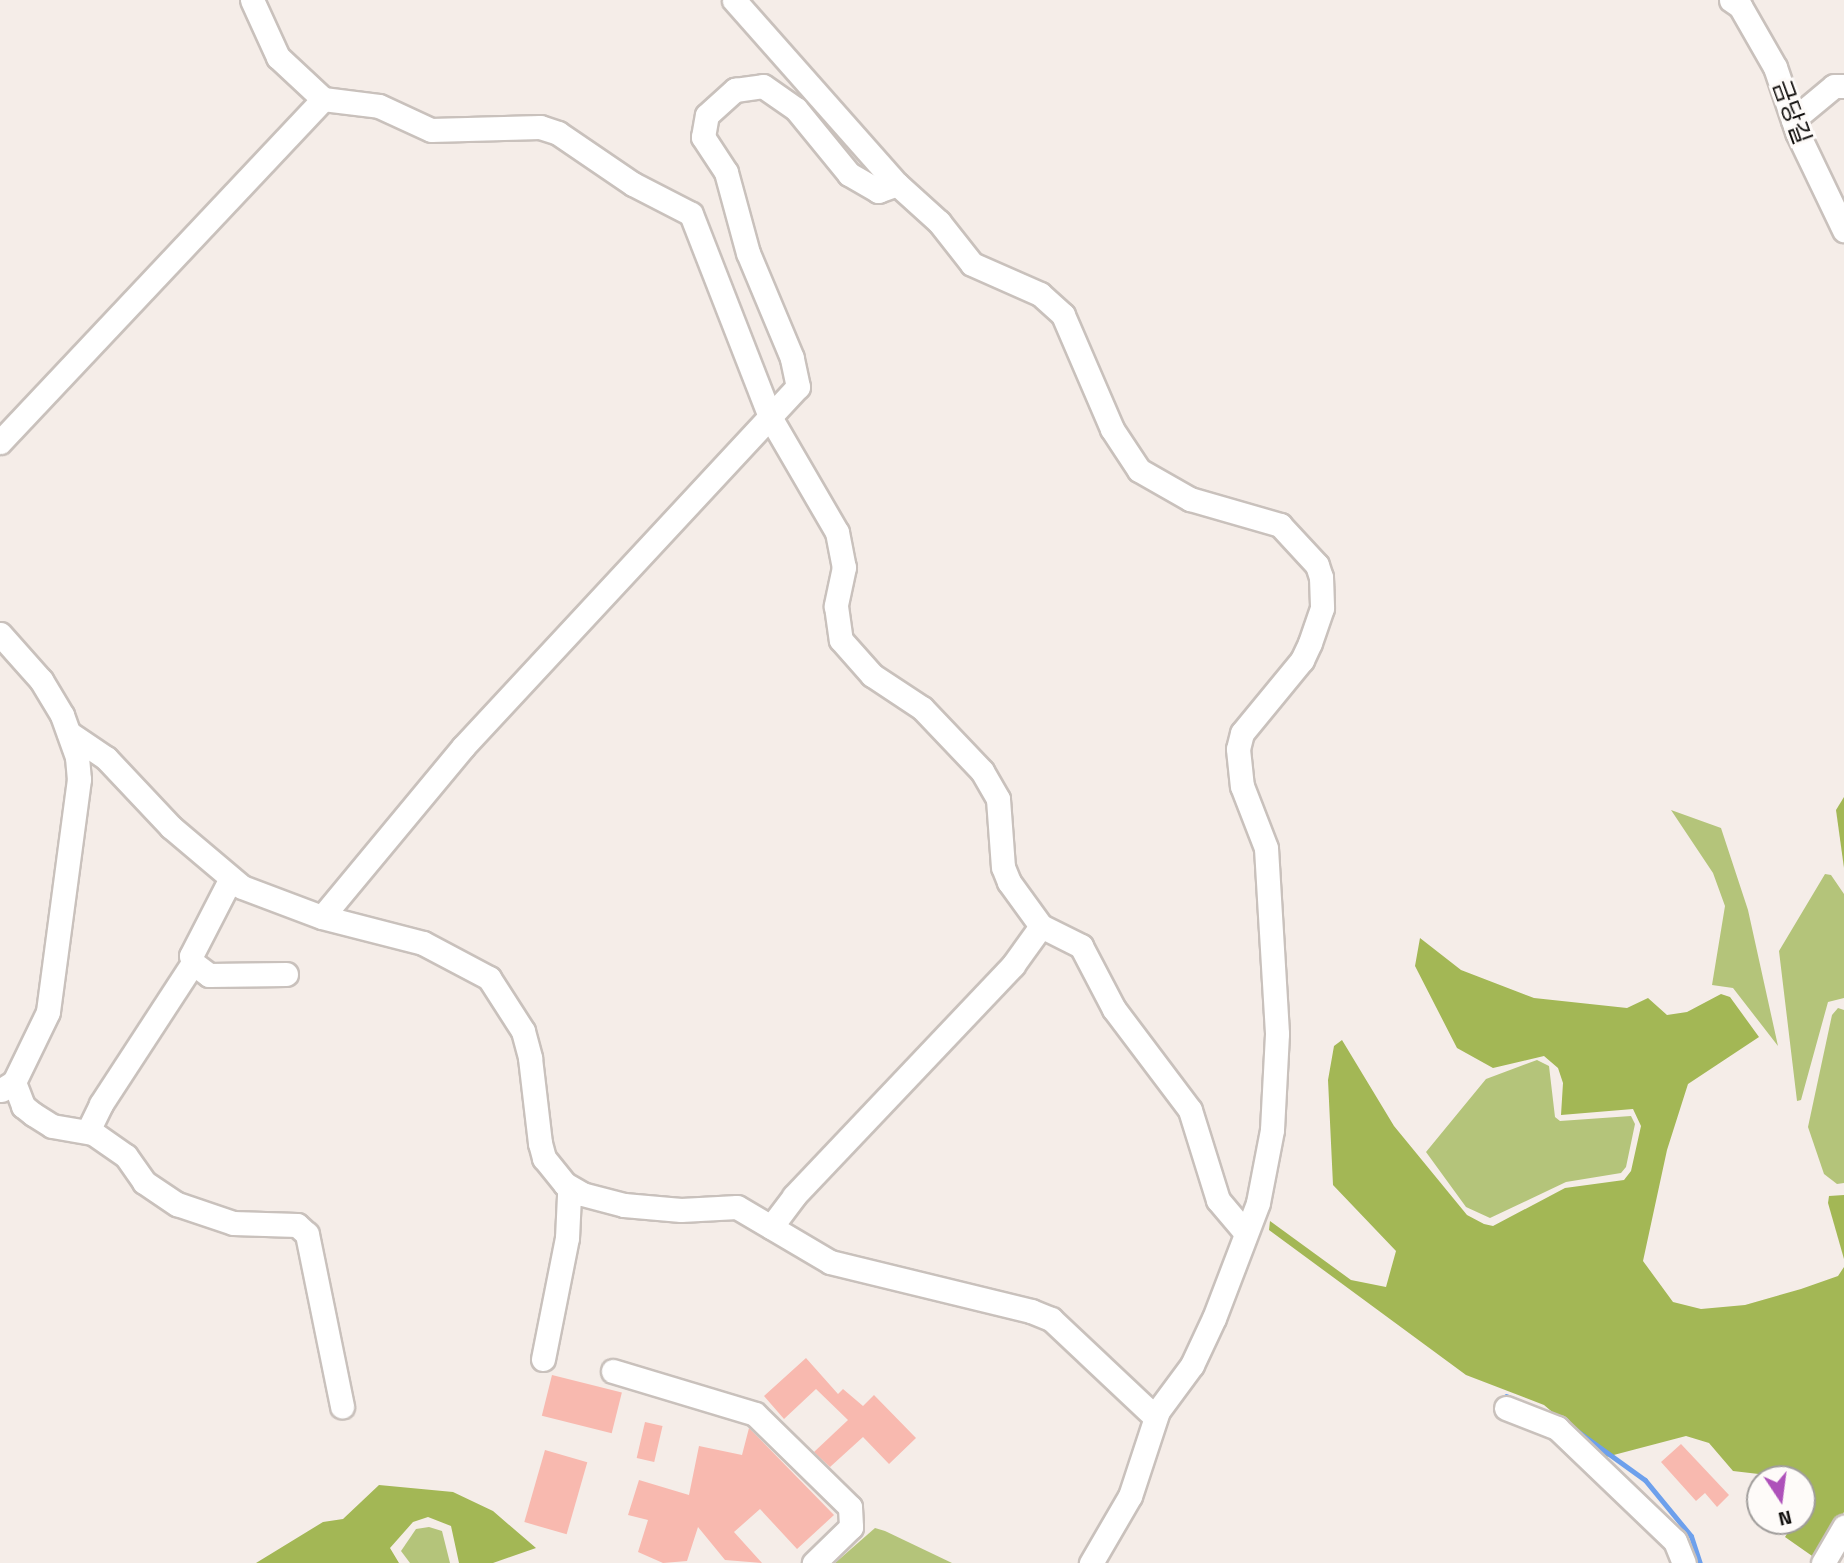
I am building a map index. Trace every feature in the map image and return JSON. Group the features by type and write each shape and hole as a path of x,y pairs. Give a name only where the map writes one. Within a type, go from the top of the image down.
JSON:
{"street":[{"path":"252,0 278,57 323,99 379,106 431,130 540,127 558,133 632,184 691,214 770,416 843,549 836,606 841,640 873,676 922,708 982,771 998,799 1003,867 1041,926 1081,946 1114,1009 1180,1093 1198,1127 1218,1200 1245,1232"},
{"path":"734,0 897,184 919,200 972,264 1040,294 1063,315 1112,429 1139,470 1190,499 1280,525 1317,565 1321,577 1322,608 1302,660 1242,733 1238,749 1242,786 1266,848 1278,1034 1272,1130 1258,1203 1192,1365 1155,1417 1130,1496 1091,1563"},
{"name":"금당길","path":"1731,0 1740,6 1775,66 1793,120 1844,230"},
{"path":"322,917 463,747 798,387 798,378 748,253 726,172 703,137 708,115 735,90 763,86 796,110 849,174 878,191 897,184"},
{"path":"1793,120 1834,86 1844,86"},
{"path":"0,442 323,99"},
{"path":"0,634 41,680 69,733 79,779 48,1012 7,1086 23,1106 52,1126 88,1132 126,1156 144,1182 177,1204 233,1223 297,1225 307,1234 342,1406"},
{"path":"69,733 106,758 230,880 322,917 423,943 489,978 523,1031 544,1158 554,1174 574,1190 636,1206 681,1210 737,1207 830,1262 1051,1319 1155,1417"},
{"path":"230,880 191,956 193,963 209,975 286,975"},
{"path":"771,1227 794,1196 1013,965 1041,926"},
{"path":"88,1132 101,1104 193,963"},
{"path":"543,1359 567,1238 569,1196 574,1190"},
{"path":"613,1371 755,1414 850,1507 850,1527 814,1563"},
{"path":"1506,1408 1557,1428 1675,1541 1684,1563"},
{"path":"1823,1563 1844,1527"}],"green space":[{"path":"1844,797 1844,868 1836,810"},
{"path":"1671,810 1721,828 1748,910 1778,1046 1733,988 1712,985 1725,906 1713,873"},
{"path":"1825,874 1831,875 1844,894 1844,998 1828,1002 1801,1100 1797,1101 1779,951"},
{"path":"1420,938 1461,970 1534,998 1627,1008 1648,998 1667,1015 1687,1012 1721,994 1730,997 1759,1037 1688,1084 1667,1150 1643,1261 1673,1302 1701,1309 1745,1305 1801,1289 1838,1276 1844,1267 1844,1512 1815,1558 1785,1537 1816,1535 1816,1465 1746,1465 1746,1473 1733,1471 1709,1443 1686,1436 1606,1457 1544,1405 1466,1375 1269,1230 1270,1221 1351,1280 1386,1287 1396,1251 1333,1185 1328,1080 1334,1046 1342,1040 1394,1126 1467,1215 1484,1224 1493,1226 1565,1188 1624,1180 1631,1171 1641,1126 1633,1109 1561,1115 1563,1083 1558,1068 1544,1056 1493,1068 1457,1048 1415,966"},
{"path":"1838,1008 1844,1010 1844,1183 1837,1184 1824,1174 1808,1127 1832,1015"},
{"path":"1537,1060 1549,1066 1555,1117 1560,1121 1631,1116 1635,1124 1626,1167 1621,1173 1566,1182 1490,1218 1466,1207 1426,1152 1486,1079"},
{"path":"1844,1195 1844,1259 1828,1203 1829,1196"},
{"path":"379,1485 453,1492 493,1511 536,1548 493,1563 459,1563 451,1526 428,1517 413,1522 390,1548 399,1563 256,1563 323,1522 343,1519"},
{"path":"429,1527 442,1531 450,1563 410,1563 401,1551 416,1529"},
{"path":"875,1528 885,1531 952,1563 835,1563"}],"building":[{"path":"806,1358 838,1394 843,1389 863,1406 874,1395 916,1438 889,1464 863,1437 830,1467 814,1452 848,1420 816,1389 784,1419 764,1396"},
{"path":"552,1375 622,1392 612,1433 542,1416"},
{"path":"645,1422 663,1426 654,1462 637,1458"},
{"path":"749,1428 834,1515 797,1549 760,1509 734,1532 762,1563 725,1560 698,1527 687,1561 663,1563 638,1552 648,1520 628,1515 639,1480 689,1495 699,1446 742,1455"},
{"path":"1681,1444 1729,1495 1717,1507 1705,1493 1696,1501 1661,1462"},
{"path":"545,1450 587,1462 567,1534 524,1522"}],"waterway":[{"path":"1506,1396 1521,1402"},
{"path":"1559,1418 1645,1480 1691,1536 1700,1563"}]}
